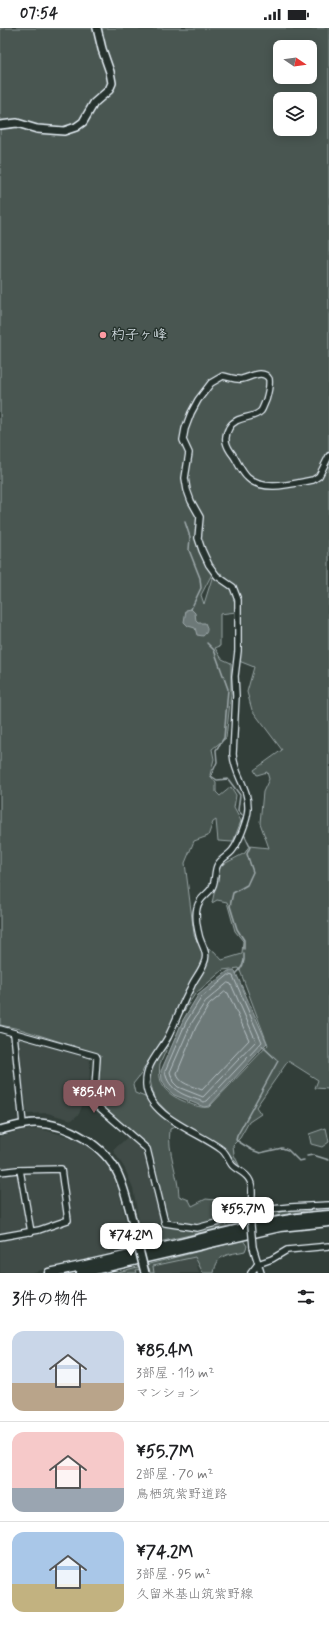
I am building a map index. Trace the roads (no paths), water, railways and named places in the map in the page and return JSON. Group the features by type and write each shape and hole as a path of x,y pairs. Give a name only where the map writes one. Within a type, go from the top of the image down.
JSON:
{"main road":[{"path":"49,1273 178,1244 240,1228 329,1211"},
{"path":"303,1217 329,1215"},
{"path":"81,1273 280,1227 329,1222"}],"street":[{"path":"0,125 17,123 37,129 64,131 76,127 83,122 94,102 109,90 112,83 97,28"},
{"path":"261,1273 253,1247 250,1214 251,1186 247,1176 232,1165 223,1150 184,1128 161,1111 152,1102 146,1087 146,1079 151,1061 167,1038 189,990 204,964 206,952 199,935 196,916 200,898 211,890 214,884 218,864 232,852 236,846 247,816 248,808 246,790 233,763 232,746 236,696 235,676 238,651 238,600 233,587 217,576 209,565 200,544 198,532 200,517 187,490 185,478 189,453 183,440 185,429 191,413 212,383 223,376 242,379 259,374 264,375 269,379 270,385 263,408 256,414 235,421 231,424 225,441 227,448 249,480 270,485 313,480 319,476 329,456"},
{"path":"0,1029 96,1056 94,1103 147,1149 165,1223 197,1228 250,1214 255,1211 329,1205"},
{"path":"14,1034 23,1124"},
{"path":"0,1130 23,1124 37,1123 52,1125 73,1132 90,1142 109,1159 118,1174 126,1197 145,1273"},
{"path":"0,1172 61,1169 68,1220 39,1230 0,1237"},
{"path":"20,1170 31,1232"},
{"path":"251,1273 258,1264 287,1250 329,1246"}],"water":[{"path":"191,609 195,613 196,621 198,623 205,623 206,625 207,632 203,636 197,635 195,628 188,626 184,622 186,610"},
{"path":"228,971 235,971 267,1043 209,1106 204,1107 174,1095 166,1088 162,1080 161,1071 183,1020 198,995"}],"waterway":[{"path":"185,522 190,537 189,550 200,578 201,588 191,609"},
{"path":"207,643 214,650 228,689 224,738 216,750 217,762 211,776 217,780 228,779 240,795 238,810 242,815"},
{"path":"244,834 250,847 247,854 253,872 247,885 233,893 230,906 237,929 244,940 244,949"},
{"path":"236,974 243,965 244,954"},
{"path":"262,1046 278,1061 236,1140 260,1153 282,1148 288,1150 299,1161 304,1160"},
{"path":"307,1156 313,1155 329,1160"}],"place":[{"name":"杓子ヶ峰","path":"103,335"}]}
